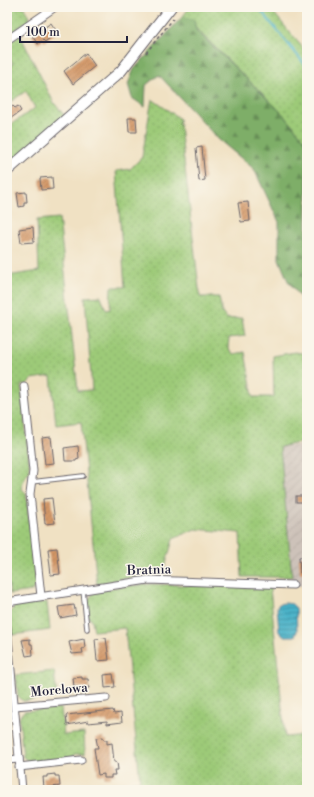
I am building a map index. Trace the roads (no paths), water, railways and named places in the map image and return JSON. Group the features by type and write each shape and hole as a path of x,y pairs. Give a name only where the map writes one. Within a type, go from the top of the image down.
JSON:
{"street":[{"path":"7,40 55,7"},
{"path":"7,171 121,71 171,7"},
{"path":"24,386 33,471 30,494 41,596"},
{"name":"Bratnia","path":"7,602 148,580 293,585"},
{"path":"7,627 10,687 15,706 22,790"},
{"name":"Morelowa","path":"15,706 106,698"},
{"path":"7,760 19,759"},
{"path":"20,767 81,760"}],"lane":[{"path":"31,482 83,476"},
{"path":"83,589 87,628"}],"water":[{"path":"279,604 292,604 296,608 297,631 295,636 283,636 279,632 277,607"}],"waterway":[{"path":"258,7 307,67"}]}
